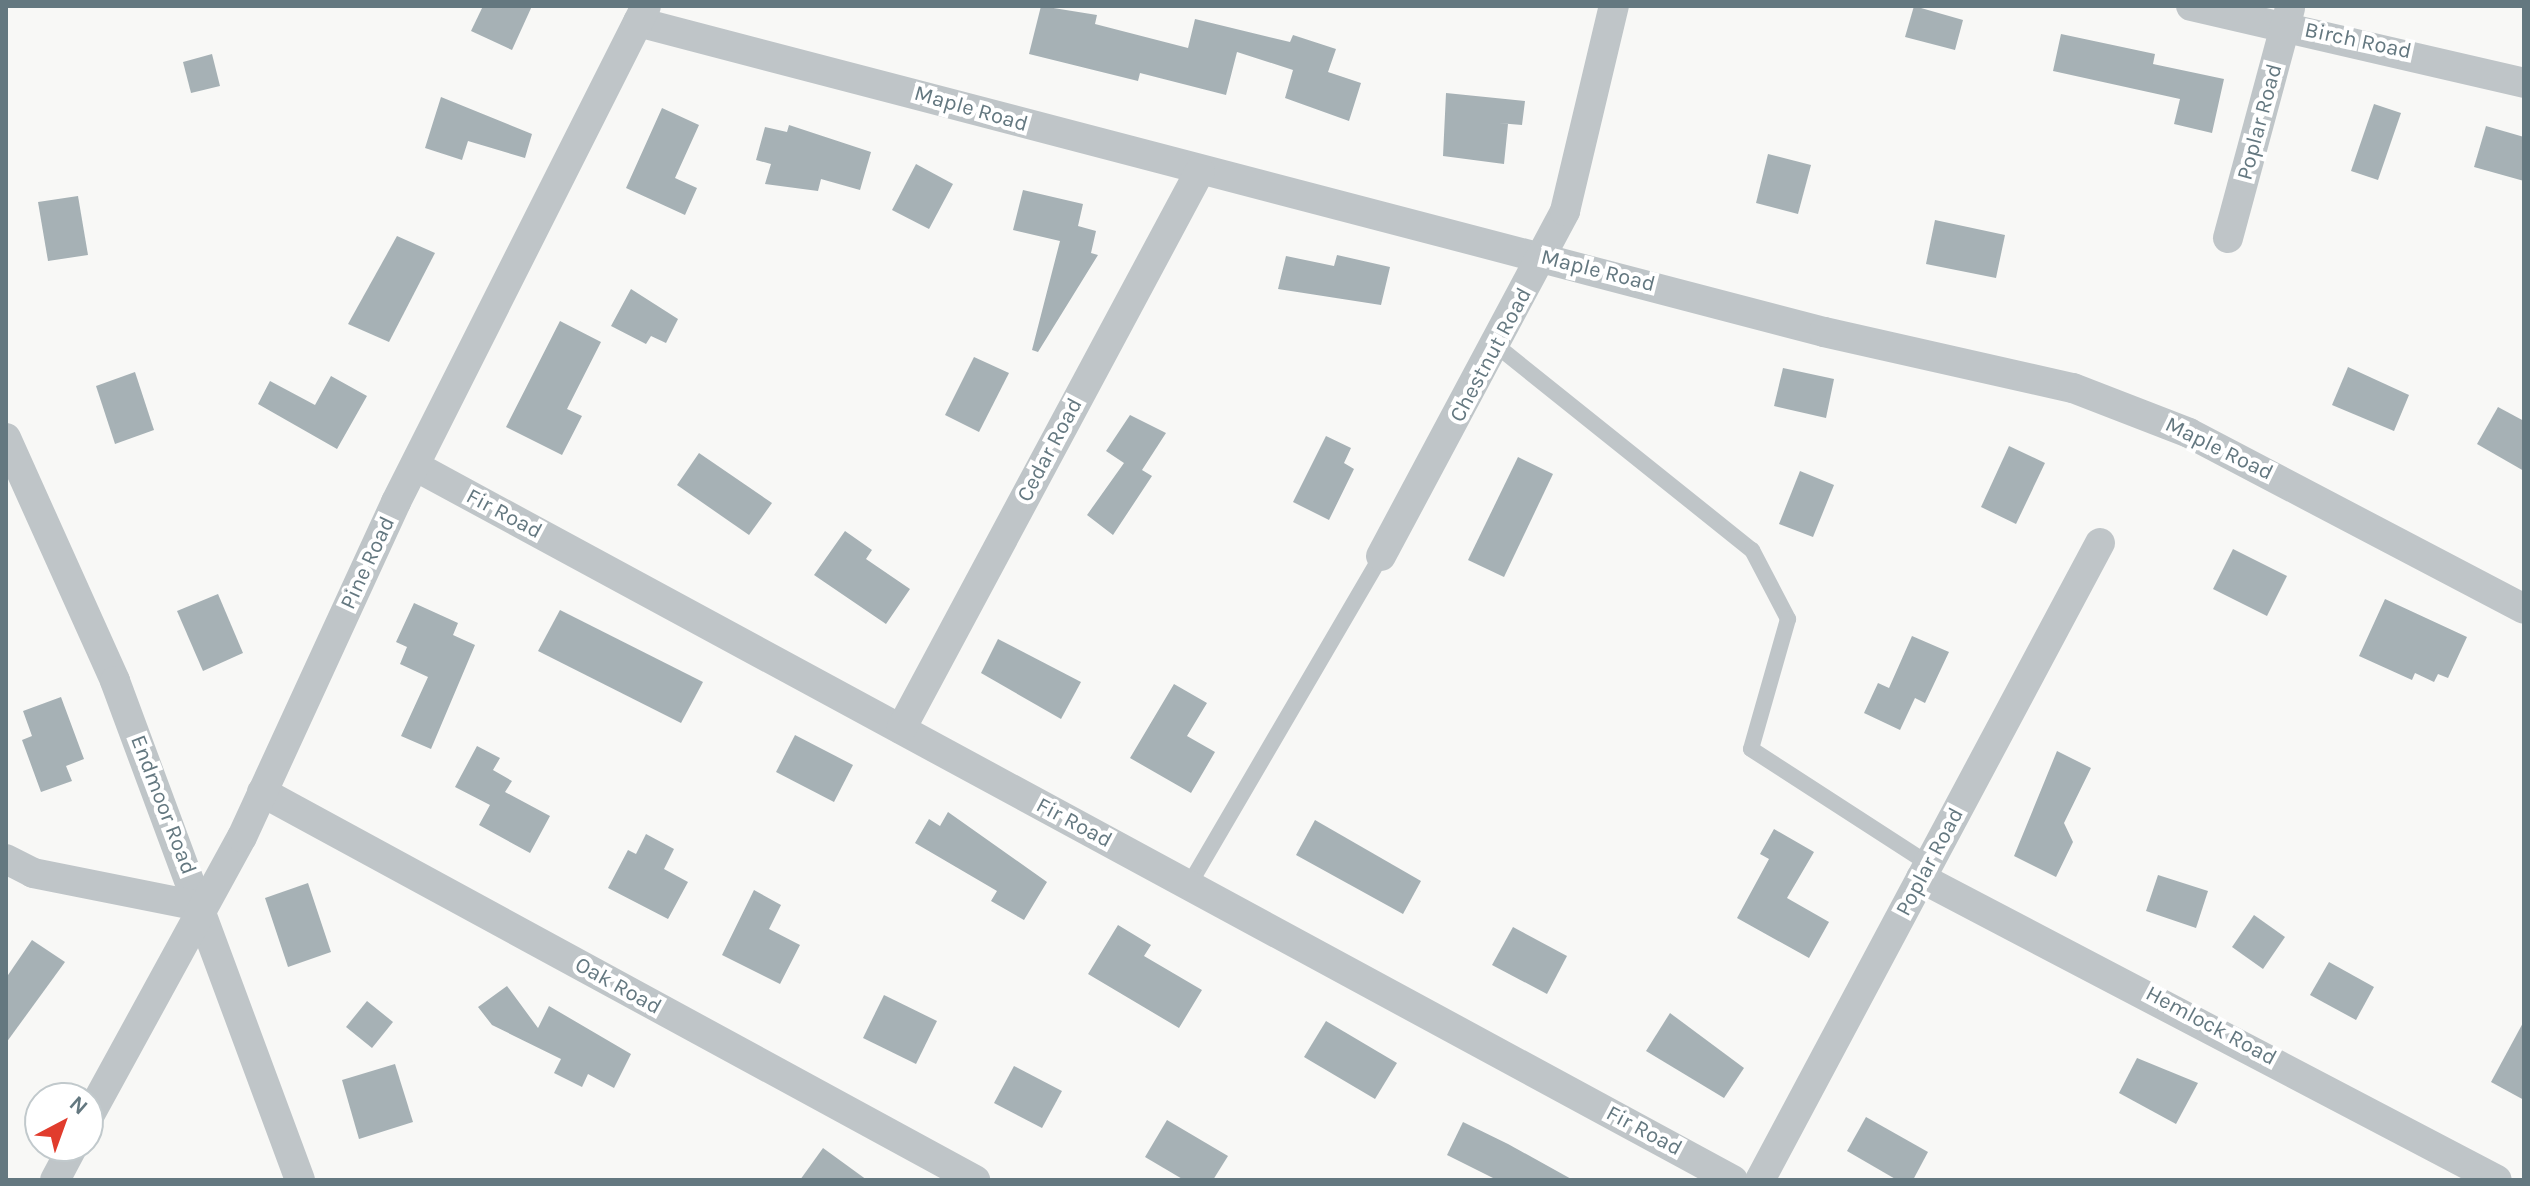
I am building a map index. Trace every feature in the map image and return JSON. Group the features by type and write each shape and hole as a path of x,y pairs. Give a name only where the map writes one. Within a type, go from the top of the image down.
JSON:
{"street":[{"name":"Chestnut Road","path":"1381,556 1497,346 1565,211 1614,6"},
{"name":"Birch Road","path":"2191,6 2288,16 2524,83"},
{"name":"Maple Road","path":"642,14 1200,171 2086,392 2189,433 2524,609"},
{"name":"Pine Road","path":"104,1089 262,792 415,466 642,14"},
{"name":"Poplar Road","path":"2228,238 2288,16"},
{"name":"Cedar Road","path":"901,729 1200,171"},
{"name":"Endmoor Road","path":"6,438 115,681 203,907 300,1180"},
{"name":"Fir Road","path":"415,466 1733,1180"},
{"name":"Poplar Road","path":"1760,1180 2100,543"},
{"name":"Oak Road","path":"262,792 975,1180"},
{"path":"6,859 33,873 203,907"},
{"name":"Hemlock Road","path":"1925,871 2497,1180"},
{"path":"55,1180 65,1162"}],"lane":[{"path":"1497,346 1752,550 1788,619 1751,749 1925,871"},
{"path":"1189,885 1381,556"}],"building":[{"path":"483,6 532,6 512,50 471,31"},
{"path":"1041,6 1097,15 1095,24 1188,48 1195,19 1290,42 1293,35 1336,49 1328,72 1361,83 1349,121 1285,98 1293,70 1237,52 1226,95 1140,73 1138,81 1029,54"},
{"path":"1914,6 1963,20 1955,50 1905,37"},
{"path":"2061,34 2155,54 2153,64 2224,79 2212,133 2174,124 2180,99 2053,71"},
{"path":"212,54 220,86 191,93 183,62"},
{"path":"1446,93 1525,101 1522,125 1498,123 1508,124 1504,164 1443,156"},
{"path":"441,97 532,134 525,158 468,141 462,160 425,148"},
{"path":"2374,104 2401,113 2378,180 2351,171"},
{"path":"662,108 699,125 675,178 697,188 685,215 626,188"},
{"path":"789,125 871,152 860,190 821,179 818,191 765,184 771,164 756,160 765,127 787,132"},
{"path":"2486,126 2524,137 2524,181 2474,167"},
{"path":"1768,154 1811,165 1798,214 1756,203"},
{"path":"916,164 953,184 929,229 892,210"},
{"path":"1023,190 1083,204 1078,226 1096,231 1091,253 1098,255 1038,352 1032,350 1060,241 1013,230"},
{"path":"78,196 88,255 48,261 38,202"},
{"path":"1935,220 2005,235 1996,278 1926,264"},
{"path":"397,236 435,253 389,342 348,324"},
{"path":"1337,255 1390,267 1381,305 1278,289 1286,256 1334,266"},
{"path":"631,289 678,319 666,343 651,336 646,344 611,326"},
{"path":"560,321 601,342 567,409 582,416 562,455 506,427"},
{"path":"974,357 1009,373 979,432 945,415"},
{"path":"2348,367 2409,395 2394,431 2332,405"},
{"path":"1783,368 1834,379 1826,418 1774,406"},
{"path":"135,372 154,430 115,444 96,386"},
{"path":"331,376 367,396 337,449 258,404 270,381 315,405"},
{"path":"2498,407 2524,421 2524,471 2477,444"},
{"path":"1130,415 1166,433 1142,470 1152,476 1113,535 1087,515 1124,463 1106,451"},
{"path":"1326,436 1351,448 1344,463 1354,469 1329,520 1293,502"},
{"path":"2009,446 2045,463 2016,524 1981,507"},
{"path":"699,453 772,503 749,535 677,485"},
{"path":"1518,457 1553,474 1504,577 1468,560"},
{"path":"1800,471 1834,485 1813,537 1779,524"},
{"path":"845,531 872,550 866,559 910,589 886,624 814,575"},
{"path":"2233,549 2287,576 2267,616 2213,589"},
{"path":"218,594 243,653 203,671 177,611"},
{"path":"2385,599 2467,637 2448,678 2438,674 2434,682 2415,673 2412,680 2359,656"},
{"path":"414,603 458,623 453,635 475,645 431,749 401,736 428,677 400,664 407,647 396,642"},
{"path":"560,610 703,682 681,723 538,651"},
{"path":"1912,636 1949,652 1925,703 1915,698 1900,730 1864,713 1878,683 1889,688"},
{"path":"998,639 1081,682 1061,719 981,673"},
{"path":"1174,684 1207,703 1187,736 1215,752 1191,793 1130,758"},
{"path":"61,697 84,759 66,766 72,781 41,792 22,740 32,736 23,711"},
{"path":"795,735 853,765 834,802 776,772"},
{"path":"477,746 500,758 493,770 512,781 505,792 550,816 530,853 479,825 490,805 455,787"},
{"path":"2057,751 2091,768 2064,823 2073,842 2056,877 2014,856"},
{"path":"948,812 1047,882 1024,920 991,901 997,891 915,843 929,819 940,826"},
{"path":"1315,820 1421,881 1403,914 1296,855"},
{"path":"1774,829 1814,852 1787,898 1829,922 1809,958 1737,918 1769,859 1760,854"},
{"path":"646,834 674,849 664,869 688,882 668,919 608,888 628,850 636,854"},
{"path":"2158,875 2208,891 2196,928 2146,911"},
{"path":"308,883 331,952 288,967 265,898"},
{"path":"754,890 781,905 769,929 800,945 780,984 722,955"},
{"path":"2254,915 2285,937 2263,969 2232,947"},
{"path":"1118,925 1151,945 1144,956 1202,990 1179,1028 1088,974"},
{"path":"1513,927 1567,956 1547,994 1492,965"},
{"path":"32,940 65,962 6,1043 6,978"},
{"path":"2329,962 2374,987 2356,1020 2310,995"},
{"path":"507,986 538,1028 549,1006 631,1054 614,1088 588,1074 582,1087 554,1073 561,1059 492,1025 478,1007"},
{"path":"884,995 937,1021 916,1064 863,1038"},
{"path":"367,1001 393,1022 372,1048 346,1027"},
{"path":"1670,1013 1744,1068 1724,1098 1646,1051"},
{"path":"1326,1021 1397,1063 1375,1099 1304,1057"},
{"path":"2524,1021 2524,1100 2491,1082"},
{"path":"2137,1058 2198,1083 2176,1124 2119,1093"},
{"path":"395,1064 413,1122 359,1139 342,1080"},
{"path":"1014,1066 1062,1091 1042,1128 994,1103"},
{"path":"1866,1117 1928,1152 1913,1180 1897,1180 1847,1151"},
{"path":"1167,1120 1228,1156 1213,1180 1184,1180 1145,1157"},
{"path":"1463,1122 1573,1180 1497,1180 1447,1155"},
{"path":"823,1148 867,1180 800,1180"}]}
